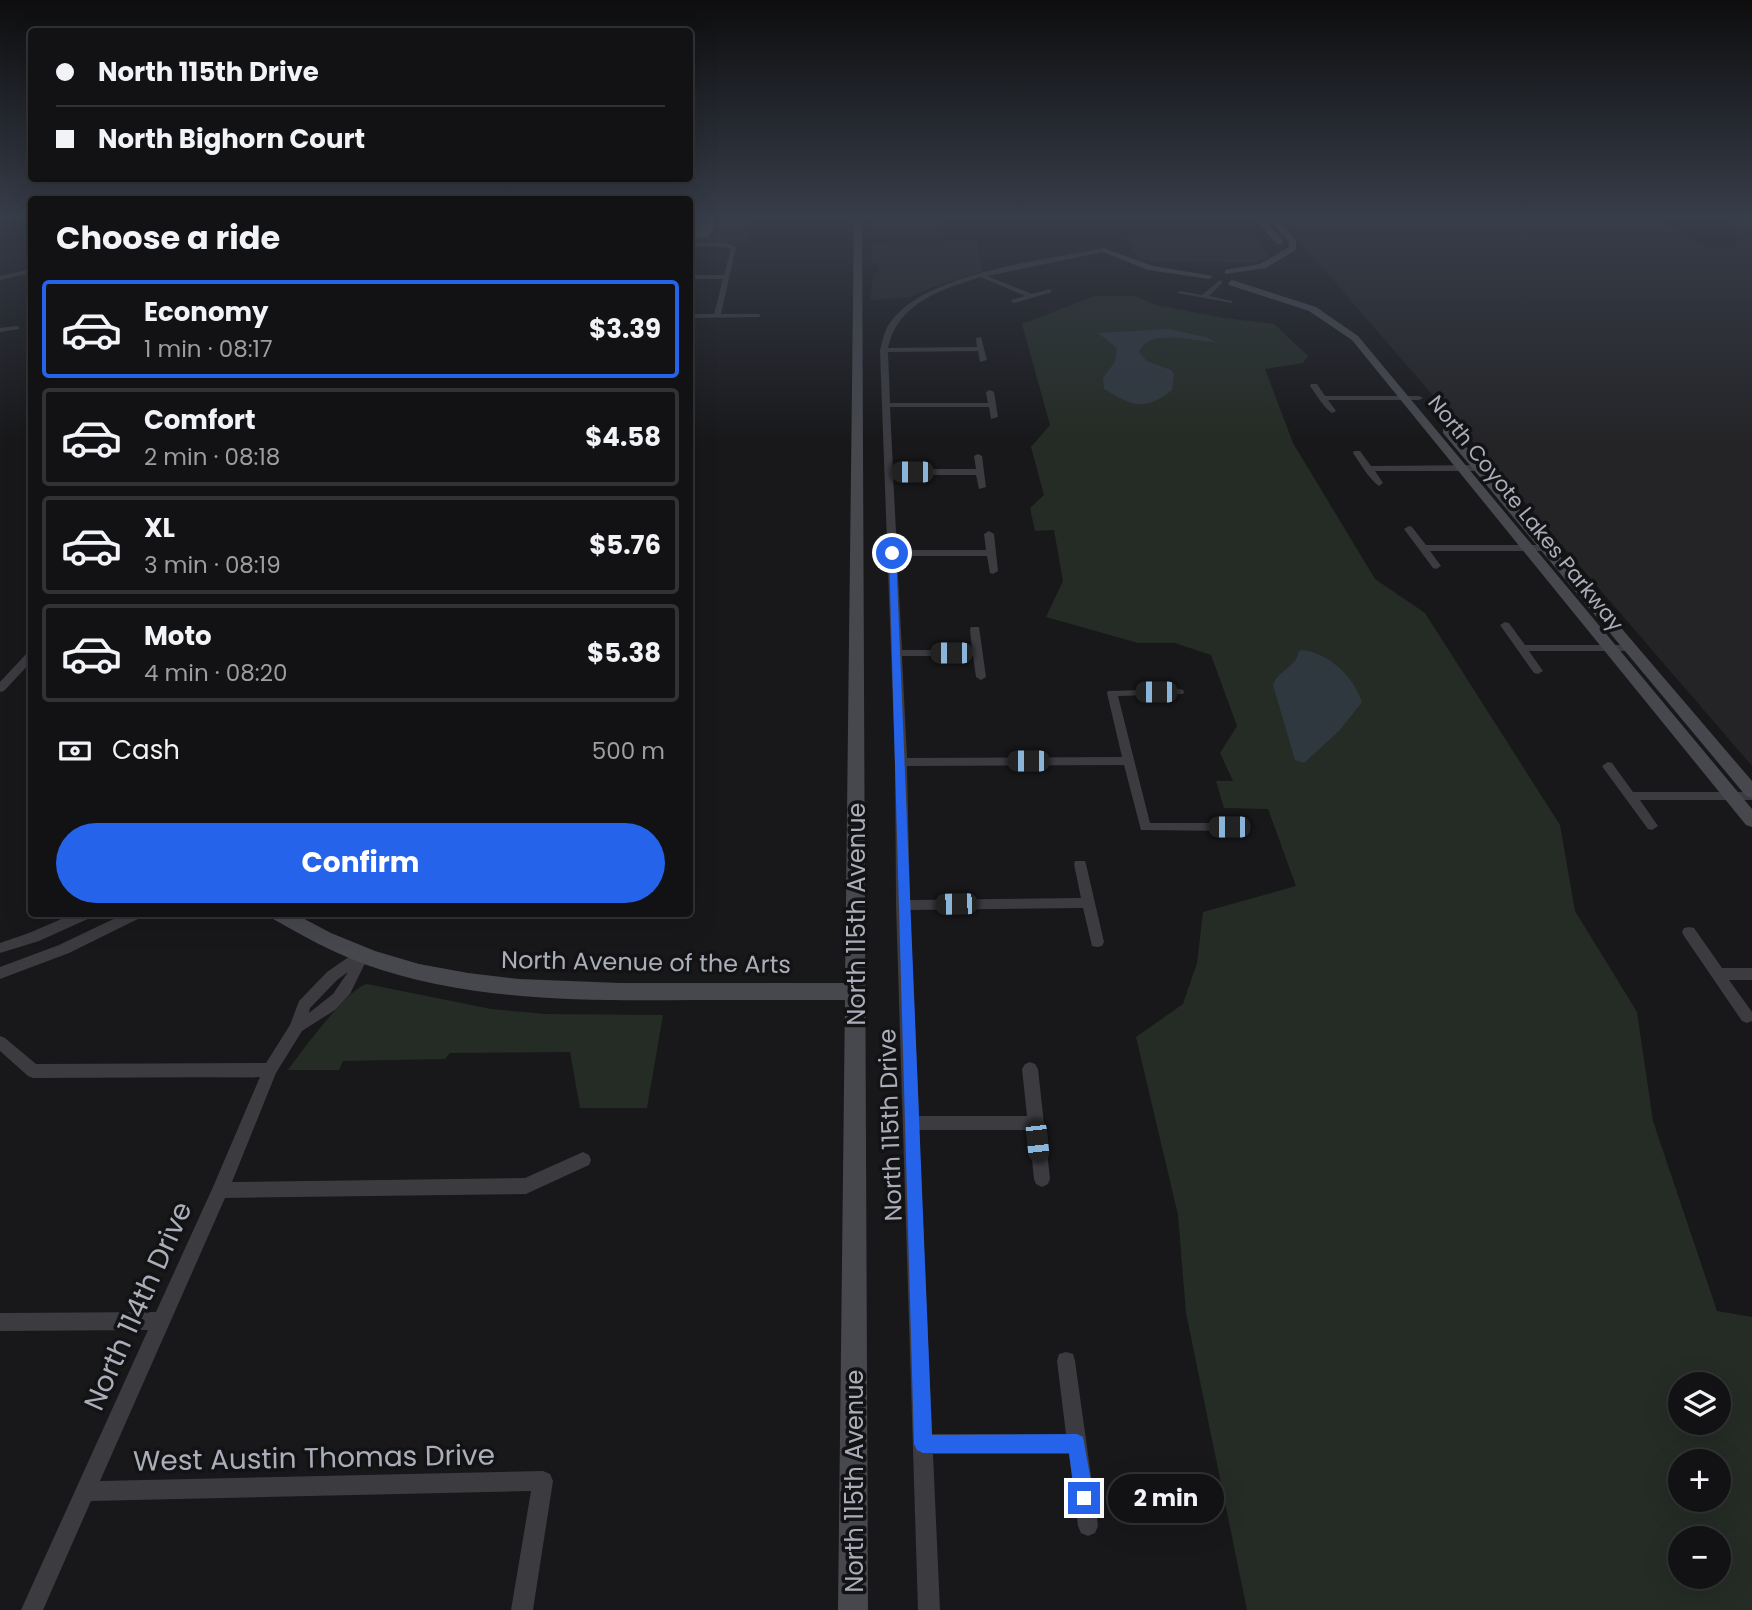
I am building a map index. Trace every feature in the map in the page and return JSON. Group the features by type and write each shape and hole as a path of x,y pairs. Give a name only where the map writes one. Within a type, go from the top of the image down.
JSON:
{"street":[{"path":"717,316 723,292"},
{"name":"North 115th Avenue","path":"853,1610 858,292"},
{"name":"North 115th Drive","path":"929,1610 901,762 884,350 895,320 909,307 938,292"},
{"path":"1022,292 1031,296"},
{"path":"1014,301 1046,292"},
{"path":"1204,297 1211,292"},
{"name":"North Coyote Lakes Parkway","path":"1269,292 1334,321 1355,338 1752,821"},
{"name":"North Coyote Lakes Parkway","path":"1280,292 1300,298 1345,319 1368,337 1752,794"},
{"path":"1180,293 1230,302"},
{"path":"693,316 758,316"},
{"path":"0,330 17,328"},
{"path":"979,338 983,359"},
{"path":"884,350 981,349"},
{"path":"1314,386 1332,411"},
{"path":"990,392 995,417"},
{"path":"1322,398 1419,398"},
{"path":"886,405 992,405"},
{"path":"1357,453 1379,483"},
{"path":"978,456 982,487"},
{"path":"1368,468 1478,468"},
{"path":"889,472 980,472"},
{"path":"1409,529 1436,566"},
{"path":"989,534 993,571"},
{"path":"1423,548 1546,548"},
{"path":"892,553 991,553"},
{"path":"1505,625 1538,671"},
{"path":"975,629 981,677"},
{"path":"1521,648 1630,648"},
{"path":"897,653 978,653"},
{"path":"0,689 28,658"},
{"path":"1179,692 1112,692 1145,827 1229,827"},
{"path":"901,762 1129,761"},
{"path":"1608,766 1652,826"},
{"path":"1630,796 1752,794"},
{"path":"1080,864 1097,942"},
{"path":"904,905 1088,903"},
{"path":"0,948 78,917"},
{"path":"0,973 64,949 129,917"},
{"name":"North Avenue of the Arts","path":"285,917 321,937 363,953 430,973 499,986 581,991 855,991"},
{"path":"1689,932 1747,1017"},
{"name":"North 114th Drive","path":"32,1610 220,1190 270,1070 297,1027 323,1013 353,982 363,953"},
{"path":"1718,974 1752,974"},
{"path":"0,1042 33,1071 270,1070"},
{"path":"1030,1069 1042,1179"},
{"path":"913,1123 1035,1123"},
{"path":"220,1190 526,1186 583,1160"},
{"path":"0,1322 162,1321"},
{"path":"1066,1361 1088,1526"},
{"path":"923,1444 1077,1444"},
{"name":"West Austin Thomas Drive","path":"86,1491 543,1481 522,1610"}],"shaded area":[{"path":"871,292 921,292 909,298 870,300"},
{"path":"1344,292 1752,292 1752,766"},
{"path":"1095,296 1135,296 1155,305 1274,324 1308,356 1303,363 1265,369 1293,443 1375,579 1425,613 1560,825 1575,911 1637,1012 1653,1121 1717,1311 1752,1317 1752,1610 1247,1610 1186,1313 1178,1215 1136,1037 1183,1004 1197,963 1203,912 1296,886 1268,809 1224,808 1216,781 1233,781 1220,753 1237,726 1211,655 1175,643 1138,643 1046,617 1063,581 1054,530 1035,531 1030,508 1044,495 1031,447 1050,425 1022,324"},
{"path":"1168,329 1206,337 1216,342 1162,338 1144,344 1139,352 1147,361 1171,370 1174,374 1172,390 1154,402 1130,403 1104,389 1103,378 1115,362 1117,348 1098,333"},
{"path":"1299,651 1322,656 1339,668 1353,683 1362,702 1340,730 1304,763 1295,760 1273,685 1294,661"},
{"path":"367,984 491,1009 544,1014 663,1015 647,1108 580,1108 570,1052 450,1053 445,1059 343,1061 339,1070 288,1070 337,1008"}],"route":[{"path":"892,553 923,1444 1077,1444 1084,1498"}]}
